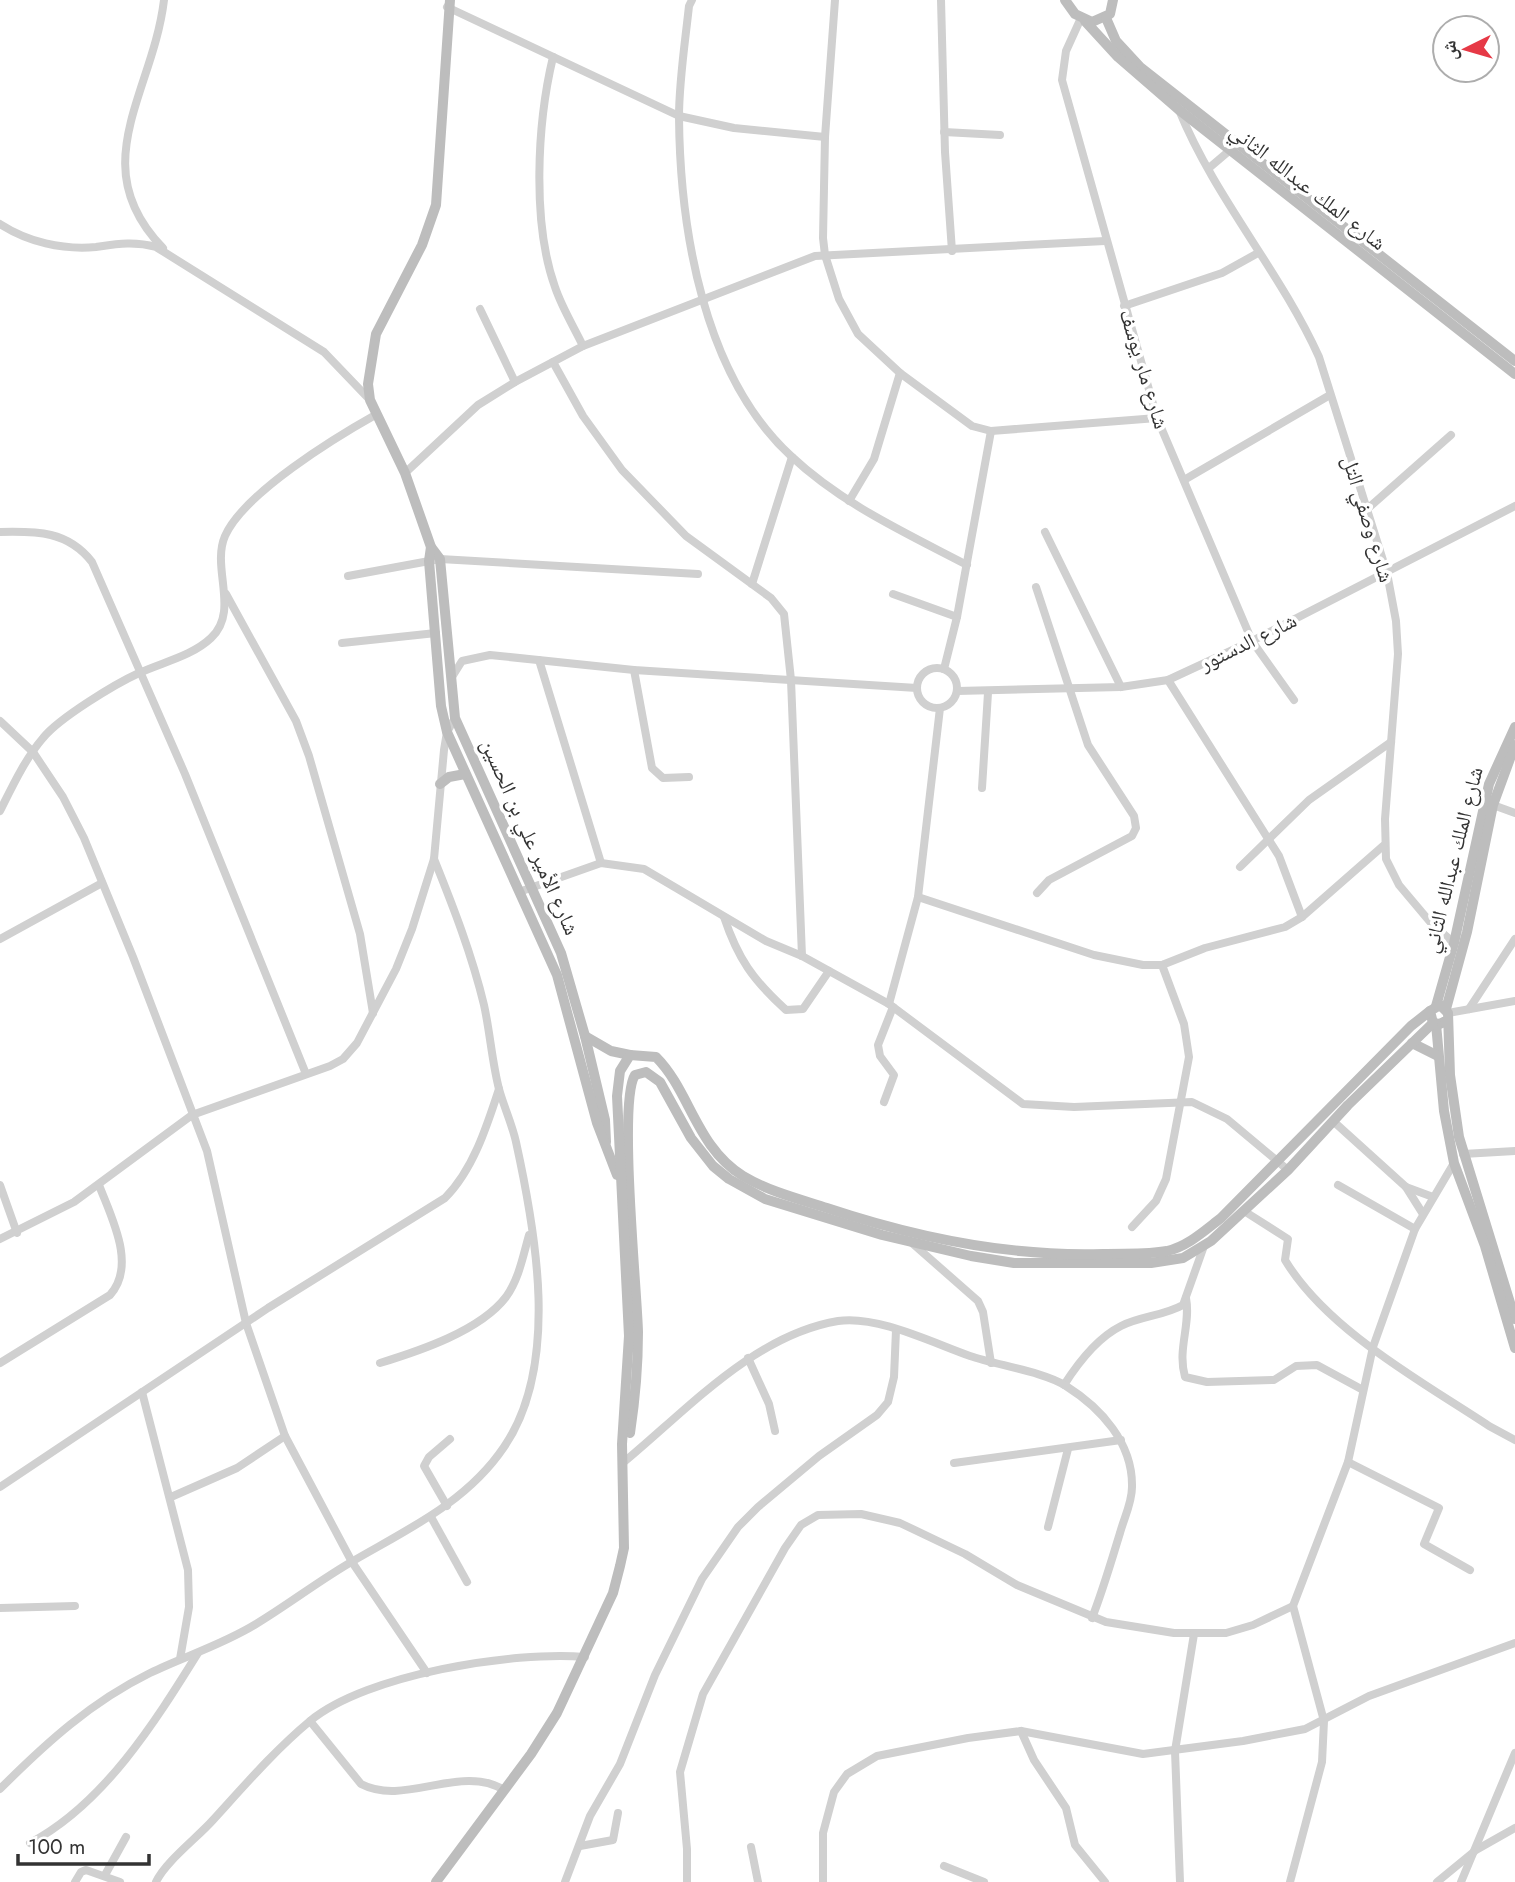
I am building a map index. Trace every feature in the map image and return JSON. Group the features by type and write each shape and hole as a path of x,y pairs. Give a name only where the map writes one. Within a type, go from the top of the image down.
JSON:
{"street":[{"path":"164,0 156,47 124,148 129,198 137,218 170,255"},
{"path":"692,0 689,6 679,116 688,218 702,299 735,379 754,412 792,457 849,500 967,565"},
{"path":"835,0 825,137 825,255 846,317 869,347 962,420 991,431 1157,418"},
{"path":"941,0 944,132 952,251"},
{"name":"شارع الملك عبدالله الثاني","path":"1065,0 1118,57 1178,109 1515,374"},
{"path":"1083,19 1106,18 1113,9 1113,0"},
{"path":"449,4 553,57 679,116 734,128 825,137"},
{"name":"شارع الأمير علي بن الحسين","path":"449,4 444,130 437,198 431,225 376,334 369,368 370,400 405,473 431,547 455,719 561,953 586,1037 605,1120 606,1142"},
{"name":"شارع الملك عبدالله الثاني","path":"1106,18 1116,41 1140,67 1515,361"},
{"name":"شارع مار يوسف","path":"1083,19 1066,51 1062,80 1105,242 1157,418 1252,641 1294,701"},
{"path":"553,57 543,111 539,165 545,246 555,288 583,346"},
{"name":"شارع وصفي التل","path":"1178,109 1258,253 1306,328 1330,395 1387,573 1398,654 1383,846 1389,869 1399,884 1431,923 1454,943"},
{"path":"944,132 1000,135"},
{"path":"1209,168 1229,150"},
{"path":"0,224 32,240 51,244 93,247 136,242 156,247 324,352 370,400"},
{"path":"405,473 478,405 583,346 815,256 1105,242"},
{"path":"1124,306 1222,273 1258,253"},
{"path":"480,309 515,382"},
{"path":"553,362 583,416 622,470 686,536 752,584 779,606 784,614 792,680 802,956"},
{"path":"849,500 874,459 900,373"},
{"path":"1184,480 1330,395"},
{"path":"0,811 33,752 58,724 143,671 176,658 212,638 222,619 226,594 221,552 225,537 235,520 262,493 304,459 377,414"},
{"path":"944,669 957,617 991,431"},
{"path":"1365,510 1451,435"},
{"path":"752,584 792,457"},
{"name":"شارع الدستور","path":"957,691 988,693 1121,687 1168,680 1252,641 1515,506"},
{"path":"0,532 41,531 81,548 92,562 143,671 306,1074"},
{"path":"1045,532 1121,687"},
{"path":"348,576 434,560 698,573"},
{"name":"شارع الأمير علي بن الحسين","path":"434,560 441,706 447,732 556,975 594,1111 625,1182 629,1324 622,1444 624,1548 613,1593 586,1657 557,1713 436,1882"},
{"path":"1035,587 1088,745 1134,816 1136,828 1132,835 1049,880 1037,893"},
{"path":"226,594 296,721 309,756 360,934 373,1013"},
{"path":"893,594 957,617"},
{"path":"342,643 436,633"},
{"path":"450,682 462,661 481,655 634,670 917,688"},
{"path":"539,660 601,863"},
{"path":"944,669 954,678 957,691 948,705 940,708 923,703 917,688 925,671 944,669"},
{"path":"634,670 652,768 663,778 689,777"},
{"path":"1168,680 1269,838 1279,856 1302,917"},
{"path":"982,788 988,693"},
{"path":"884,1102 894,1074 880,1056 877,1045 891,1005 918,897 940,708"},
{"path":"0,1239 17,1233 99,1185 192,1115 343,1059 357,1043 412,929 434,859 447,732 455,719"},
{"path":"0,721 33,752 64,797 102,883 216,1182 246,1323 285,1436 352,1562 427,1673"},
{"name":"شارع الملك عبدالله الثاني","path":"1515,727 1489,783 1439,1015 1438,1056 1454,1163 1485,1246 1515,1348"},
{"path":"1240,867 1309,800 1391,742"},
{"name":"شارع الملك عبدالله الثاني","path":"1515,746 1493,805 1467,932 1439,1015 1463,1154 1494,1245 1515,1319"},
{"path":"440,784 449,777 465,774"},
{"path":"1493,805 1515,813"},
{"path":"918,897 1094,955 1143,965 1161,965 1217,944 1278,929 1302,917 1383,846"},
{"path":"0,1789 60,1731 88,1709 180,1659 253,1626 352,1562 431,1517 488,1468 505,1446 531,1383 538,1336 537,1287 531,1229 516,1142 499,1089 483,1003 452,904 434,859"},
{"path":"519,892 601,863 644,869 766,941 802,956 891,1005 1023,1104 1074,1107 1199,1104 1218,1114 1288,1170"},
{"path":"0,939 102,883"},
{"path":"723,917 734,948 756,983 786,1010 803,1009 829,971"},
{"path":"1469,1009 1515,939"},
{"path":"1132,1227 1163,1190 1189,1057 1188,1041 1161,965"},
{"path":"625,1182 630,1090 633,1079 646,1072 660,1083 691,1138 713,1166 729,1179 765,1199 798,1211 957,1244 1023,1253 1165,1251 1193,1240 1221,1218 1411,1026 1439,1015 1515,1000"},
{"path":"586,1037 611,1051 631,1055 650,1054 661,1062 710,1145 743,1176 912,1243 1014,1263 1114,1264 1167,1262 1184,1258 1205,1246 1288,1170 1439,1015"},
{"path":"1412,1043 1438,1056"},
{"path":"625,1182 618,1079 631,1055"},
{"path":"0,1487 246,1323 444,1198 459,1182 470,1161 499,1089"},
{"path":"1333,1121 1406,1187 1423,1214"},
{"path":"1463,1154 1515,1151"},
{"path":"1290,1882 1322,1762 1324,1721 1293,1606 1348,1462 1373,1346 1415,1229 1454,1163"},
{"path":"0,1185 17,1233"},
{"path":"0,1363 110,1295 116,1287 122,1269 121,1251 99,1185"},
{"path":"1338,1185 1415,1229"},
{"path":"1406,1187 1433,1197"},
{"path":"1244,1211 1289,1239 1285,1260 1307,1293 1339,1325 1489,1426 1515,1440"},
{"path":"380,1363 452,1336 500,1304 516,1279 531,1229"},
{"path":"912,1243 978,1301 983,1312 991,1363"},
{"path":"1065,1385 1079,1363 1122,1325 1167,1314 1183,1305 1205,1246"},
{"path":"1186,1298 1188,1308 1180,1356 1185,1377 1207,1382 1274,1380 1296,1366 1317,1365 1363,1390"},
{"path":"624,1461 748,1358 791,1336 838,1321 869,1323 896,1330 1065,1385 1107,1420 1121,1440 1129,1463 1131,1497 1109,1576 1092,1618"},
{"path":"565,1882 590,1816 620,1764 655,1675 702,1579 738,1527 758,1507 819,1456 877,1415 887,1402 894,1377 896,1330"},
{"path":"748,1358 769,1404 775,1431"},
{"path":"142,1392 171,1497 190,1588 180,1659"},
{"path":"171,1497 237,1468 285,1436"},
{"path":"447,1506 424,1466 429,1457 450,1438"},
{"path":"954,1463 1121,1440"},
{"path":"1048,1527 1068,1448"},
{"path":"1348,1462 1435,1505 1438,1513 1424,1544 1470,1570"},
{"path":"687,1882 680,1772 699,1706 711,1678 785,1548 801,1525 809,1519 844,1512 900,1523 965,1554 1017,1585 1092,1618 1194,1634 1240,1630 1293,1606"},
{"path":"431,1517 467,1582"},
{"path":"0,1608 75,1606"},
{"path":"1180,1882 1175,1751 1194,1634"},
{"path":"823,1882 823,1833 828,1804 840,1782 857,1766 877,1756 968,1738 1021,1731 1129,1752 1175,1751 1305,1729 1369,1696 1515,1643"},
{"path":"30,1843 61,1823 138,1746 169,1702 198,1653"},
{"path":"156,1882 310,1721 340,1702 427,1673 514,1658 586,1657"},
{"path":"310,1721 361,1784 369,1788 391,1791 482,1781 504,1790"},
{"path":"1021,1731 1034,1760 1066,1808 1075,1845 1105,1882"},
{"path":"1461,1882 1515,1753"},
{"path":"580,1846 610,1843 615,1837 618,1813"},
{"path":"1437,1882 1476,1850 1515,1828"},
{"path":"105,1875 127,1837"},
{"path":"751,1847 758,1882"},
{"path":"944,1866 984,1882"},
{"path":"75,1882 86,1870 120,1882"}]}
